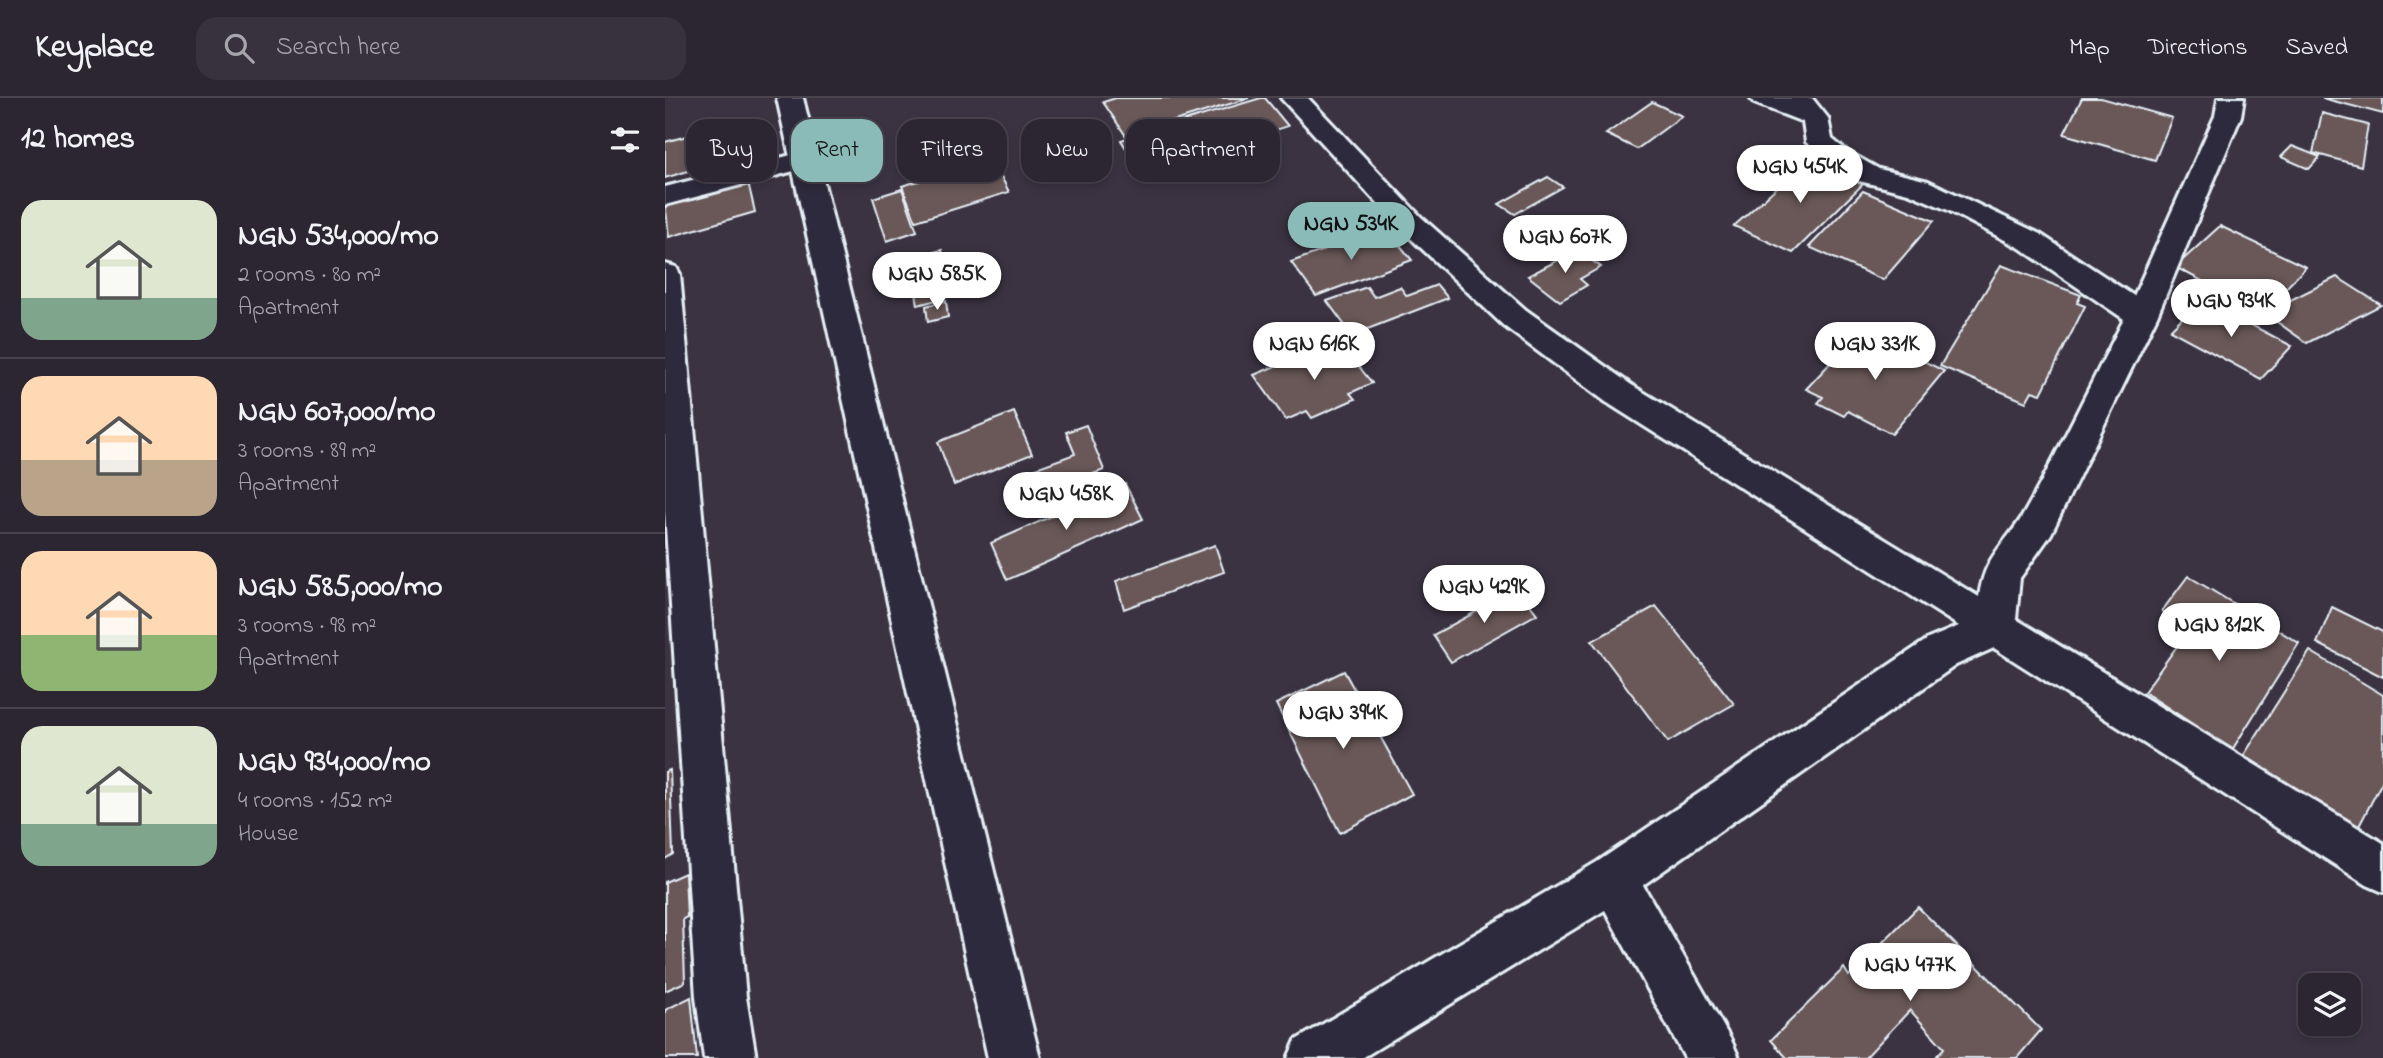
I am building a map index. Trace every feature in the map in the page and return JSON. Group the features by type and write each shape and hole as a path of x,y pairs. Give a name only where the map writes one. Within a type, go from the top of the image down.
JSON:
{"street":[{"path":"790,98 794,119"},
{"path":"1294,98 1411,223 1515,318 1618,393 2383,869"},
{"path":"1763,98 1808,110 1819,142 1837,157 1869,175 1918,187 1958,204 2030,241 2141,317"},
{"path":"1995,629 2001,574 2038,523 2141,317 2228,116 2231,98"},
{"path":"665,196 791,163"},
{"path":"808,182 1014,1058"},
{"path":"665,274 721,997 730,1058"},
{"path":"1314,1058 1612,878 1943,652 1995,629"},
{"path":"1612,878 1713,1058"}],"building":[{"path":"1116,98 1249,98 1181,119 1126,119 1126,136 1103,102"},
{"path":"1265,98 1288,126 1280,129 1280,119 1191,119"},
{"path":"2082,98 2101,98 2172,118 2155,160 2064,134"},
{"path":"2322,98 2383,98 2383,114"},
{"path":"1652,102 1682,116 1637,149 1606,134"},
{"path":"2322,113 2368,125 2361,166 2313,153"},
{"path":"686,136 686,172 665,178 665,142"},
{"path":"2292,146 2320,157 2309,169 2281,157"},
{"path":"1809,158 1865,182 1793,253 1734,226"},
{"path":"1548,177 1563,187 1515,214 1499,204"},
{"path":"733,182 748,182 755,212 669,237 665,201"},
{"path":"915,182 1004,182 1009,192 916,221 902,186"},
{"path":"902,189 917,231 887,241 873,198"},
{"path":"1863,191 1934,221 1883,280 1809,247"},
{"path":"2220,226 2306,267 2268,307 2238,292 2233,297 2175,267"},
{"path":"1386,228 1412,260 1316,296 1291,262"},
{"path":"942,250 951,296 918,305 910,258"},
{"path":"1577,250 1601,267 1580,279 1587,285 1560,301 1528,276"},
{"path":"2001,265 2081,295 2077,303 2085,306 2041,394 2032,391 2026,402 1940,366"},
{"path":"2337,277 2381,305 2307,343 2264,313"},
{"path":"1437,285 1448,298 1352,335 1327,301 1367,287 1374,297 1400,287 1407,296"},
{"path":"2201,299 2292,346 2261,379 2170,330"},
{"path":"946,301 948,317 928,322 926,306"},
{"path":"1861,330 1944,371 1892,434 1848,411 1844,416 1818,403 1823,397 1806,389"},
{"path":"1338,340 1372,383 1350,393 1355,399 1312,418 1307,411 1286,420 1254,375"},
{"path":"1014,412 1032,454 954,485 938,442"},
{"path":"1086,425 1104,470 1030,497 1022,473 1075,454 1066,432"},
{"path":"1125,484 1143,519 1007,580 991,543"},
{"path":"1215,545 1224,572 1124,609 1116,581"},
{"path":"2188,576 2299,643 2232,750 2144,692 2190,628 2162,611"},
{"path":"1518,589 1537,614 1451,662 1433,635"},
{"path":"1656,606 1734,704 1668,742 1592,641"},
{"path":"2332,607 2383,632 2383,677 2317,643"},
{"path":"2310,651 2383,695 2383,780 2357,830 2244,755"},
{"path":"1344,671 1412,794 1340,833 1276,704"},
{"path":"670,770 673,854 665,859 665,772"},
{"path":"685,873 685,982 665,991 665,882"},
{"path":"1918,907 2041,1030 2017,1058 1935,1058 1944,1048 1910,1010 1865,1058 1787,1058 1771,1040 1844,968 1849,976"},
{"path":"691,997 697,1058 665,1058 665,1010"}]}
